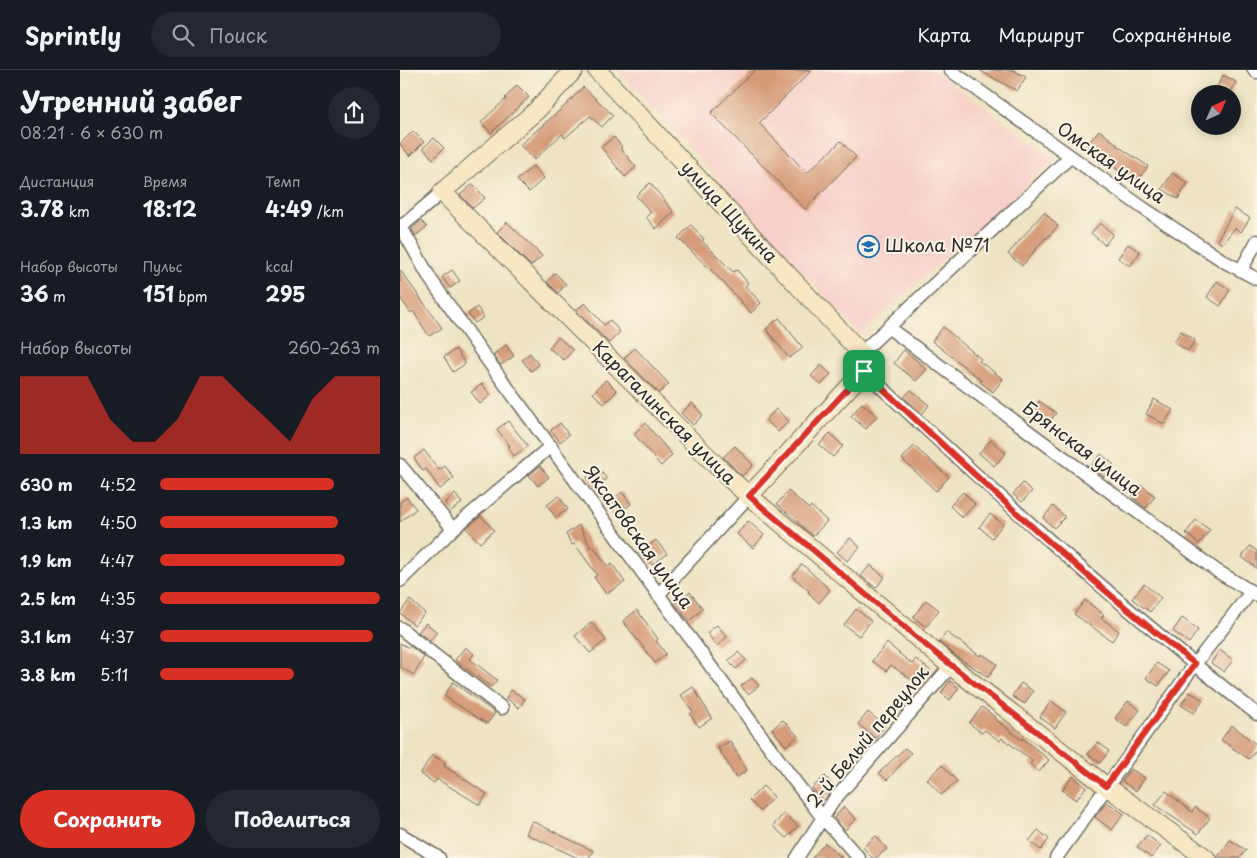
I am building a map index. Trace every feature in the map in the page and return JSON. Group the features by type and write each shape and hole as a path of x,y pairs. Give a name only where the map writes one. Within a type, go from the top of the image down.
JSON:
{"street":[{"path":"400,226 537,110 574,70"},
{"name":"улица Щукина","path":"597,70 861,353"},
{"name":"Омская улица","path":"950,70 1143,208 1257,279"},
{"path":"1070,157 861,353 864,371 1026,521 1144,623 1257,714"},
{"name":"Карагалинская улица","path":"442,192 728,478 951,666 1106,786 1206,858"},
{"name":"Яксатовская улица","path":"400,226 431,280 488,361 822,817 859,858"},
{"path":"1241,270 1257,241"},
{"name":"Брянская улица","path":"889,328 1217,571 1254,593"},
{"path":"658,595 864,371"},
{"path":"400,581 453,529 551,446"},
{"path":"400,465 453,529"},
{"path":"1056,858 1195,664 1254,593"},
{"path":"400,628 502,708"},
{"name":"2-й Белый переулок","path":"797,858 834,800 951,666"},
{"path":"400,834 439,858"}],"shaded area":[{"name":"Школа №71","path":"618,70 933,70 1056,159 860,334"}],"building":[{"path":"755,70 812,70 759,123 807,173 841,141 856,157 805,209 711,113"},
{"path":"979,70 1013,70 1026,77 1017,91"},
{"path":"1223,75 1236,82 1234,85 1218,85"},
{"path":"517,85 529,97 491,133 481,122 506,99"},
{"path":"583,87 613,115 602,127 590,116 565,138 562,134 534,160 520,145 567,104"},
{"path":"1099,130 1116,145 1148,166 1135,185 1117,174 1119,171 1087,145"},
{"path":"413,131 424,142 410,156 400,144"},
{"path":"614,137 622,147 620,148 636,167 625,177 601,147"},
{"path":"434,138 444,148 433,159 423,148"},
{"path":"533,166 544,178 529,192 517,180"},
{"path":"1172,173 1188,183 1178,199 1162,189"},
{"path":"650,183 674,212 656,229 646,217 651,212 636,196"},
{"path":"473,184 485,198 473,208 460,195"},
{"path":"1235,209 1250,218 1241,232 1235,228 1222,244 1217,240"},
{"path":"1044,212 1058,226 1045,238 1022,266 1008,254"},
{"path":"421,221 427,227 415,236 412,229"},
{"path":"507,222 542,256 531,266 497,232"},
{"path":"1100,223 1113,234 1105,245 1091,233"},
{"path":"691,225 704,239 702,241 733,272 737,270 748,283 745,286 761,303 751,313 723,282 678,238"},
{"path":"1128,244 1140,252 1130,266 1118,258"},
{"path":"400,270 442,328 429,336 413,311 411,313 400,298"},
{"path":"452,270 460,281 450,288 442,277"},
{"path":"555,273 566,284 558,293 547,282"},
{"path":"1217,281 1230,290 1220,306 1207,297"},
{"path":"585,303 604,325 610,320 620,332 609,343 576,310"},
{"path":"477,307 484,317 475,323 468,314"},
{"path":"779,318 803,348 789,358 766,329"},
{"path":"943,327 981,359 979,361 1003,379 993,392 980,382 981,380 932,341"},
{"path":"1181,331 1195,340 1188,351 1174,342"},
{"path":"558,337 573,350 564,360 549,348"},
{"path":"506,345 514,356 501,365 493,355"},
{"path":"635,348 669,384 659,393 624,358"},
{"path":"456,349 465,364 453,372 444,357"},
{"path":"904,350 927,369 916,381 894,363"},
{"path":"530,353 539,365 531,371 522,360"},
{"path":"821,365 831,374 821,385 811,376"},
{"path":"606,380 617,391 604,404 593,393"},
{"path":"482,384 491,395 480,404 471,392"},
{"path":"911,390 929,405 922,414 904,397"},
{"path":"1154,399 1173,410 1164,424 1146,414"},
{"path":"1039,401 1056,413 1046,427 1029,416"},
{"path":"692,403 703,415 693,425 681,413"},
{"path":"862,403 877,416 866,429 851,416"},
{"path":"776,409 789,421 778,432 766,420"},
{"path":"508,421 528,446 514,456 508,447 510,446 497,429"},
{"path":"560,423 569,435 560,442 551,430"},
{"path":"645,423 672,455 661,466 634,434"},
{"path":"830,433 843,446 833,457 819,445"},
{"path":"991,440 1006,453 994,466 979,453"},
{"path":"735,446 753,465 742,476 723,457"},
{"path":"914,446 949,477 936,491 902,459"},
{"path":"424,450 439,470 445,466 454,478 440,489 426,469 423,471 414,458"},
{"path":"1101,454 1114,465 1104,477 1091,466"},
{"path":"540,466 549,477 538,486 529,475"},
{"path":"598,468 607,479 596,488 587,477"},
{"path":"1023,483 1032,491 1022,502 1013,494"},
{"path":"1141,485 1155,496 1146,508 1132,497"},
{"path":"788,491 809,509 811,506 827,521 813,536 777,504"},
{"path":"622,492 631,504 617,514 608,503"},
{"path":"963,492 975,504 962,518 950,506"},
{"path":"455,494 462,503 451,511 445,503"},
{"path":"559,496 568,509 556,518 547,505"},
{"path":"407,497 416,509 400,522 400,502"},
{"path":"1053,506 1065,517 1054,528 1043,518"},
{"path":"990,514 1003,524 992,538 979,527"},
{"path":"481,516 494,530 480,543 466,528"},
{"path":"1196,520 1210,530 1199,544 1186,533"},
{"path":"748,521 764,535 753,548 737,534"},
{"path":"579,525 591,548 593,546 608,567 612,564 625,582 606,594 594,577 597,575 575,544 572,545 566,534"},
{"path":"850,538 860,547 847,561 837,552"},
{"path":"656,540 667,554 652,565 641,551"},
{"path":"1250,546 1257,551 1257,569 1242,557"},
{"path":"802,564 830,590 819,603 792,576"},
{"path":"870,565 885,577 876,588 861,576"},
{"path":"1144,584 1161,598 1150,612 1132,599"},
{"path":"690,592 703,609 689,621 675,604"},
{"path":"410,600 425,613 414,625 400,613"},
{"path":"926,600 939,610 926,627 913,617"},
{"path":"1085,600 1104,615 1101,618 1119,631 1112,641 1074,614"},
{"path":"856,609 871,621 859,636 844,625"},
{"path":"637,610 658,639 656,641 666,654 655,663 623,621"},
{"path":"1182,618 1198,630 1189,643 1173,631"},
{"path":"591,622 606,640 590,653 575,636"},
{"path":"426,623 437,632 430,641 418,632"},
{"path":"717,625 727,637 717,646 707,633"},
{"path":"946,632 980,656 982,654 997,664 988,677 957,657 939,642"},
{"path":"400,643 409,648 410,646 424,657 414,675 400,667"},
{"path":"887,643 912,664 916,659 931,671 920,686 891,665 886,671 872,661"},
{"path":"465,647 474,654 470,659 497,680 491,687 455,660"},
{"path":"1220,650 1233,660 1224,672 1211,663"},
{"path":"738,652 746,660 736,669 728,661"},
{"path":"1157,663 1169,671 1158,686 1146,678"},
{"path":"752,678 759,686 748,694 741,686"},
{"path":"950,681 959,688 950,700 941,693"},
{"path":"453,682 495,713 487,724 444,696"},
{"path":"1021,683 1033,691 1025,704 1012,696"},
{"path":"693,687 712,718 699,727 690,714 693,712 681,695"},
{"path":"511,690 525,699 519,708 506,698"},
{"path":"1190,692 1203,700 1194,713 1181,705"},
{"path":"1051,701 1066,712 1055,728 1040,717"},
{"path":"1128,701 1140,710 1126,727 1115,718"},
{"path":"982,707 1049,760 1039,772 1030,764 1033,761 1002,738 1000,741 985,730 982,733 969,723"},
{"path":"868,712 885,726 875,738 858,724"},
{"path":"783,720 798,736 786,746 772,729"},
{"path":"1232,725 1257,745 1257,749 1249,759 1221,740"},
{"path":"730,741 747,770 736,778 718,748"},
{"path":"1098,742 1109,751 1100,763 1088,754"},
{"path":"905,748 911,753 887,780 879,773"},
{"path":"432,755 446,763 444,766 487,794 480,805 437,779 434,783 420,774"},
{"path":"942,765 957,781 941,795 927,779"},
{"path":"1131,769 1145,778 1136,791 1122,781"},
{"path":"825,776 834,787 823,801 812,788"},
{"path":"1073,776 1086,787 1076,800 1062,790"},
{"path":"763,786 774,797 760,811 749,800"},
{"path":"1166,791 1192,812 1195,807 1210,818 1198,834 1155,805"},
{"path":"1107,802 1124,814 1112,830 1095,817"},
{"path":"844,807 856,819 845,830 834,818"},
{"path":"784,813 798,826 786,838 773,826"},
{"path":"532,821 593,851 589,858 578,858 526,834"},
{"path":"1038,830 1049,839 1041,850 1029,841"},
{"path":"1147,835 1161,846 1151,858 1137,847"},
{"path":"876,836 887,849 876,858 872,858 863,847"},
{"path":"1230,840 1246,850 1240,858 1217,858"},
{"path":"825,843 842,858 812,858"}],"place":[{"name":"Школа №71","path":"869,246"}],"route":[{"path":"864,371 1026,521 1144,623 1195,664 1106,786 928,647 749,496 864,371"}]}
